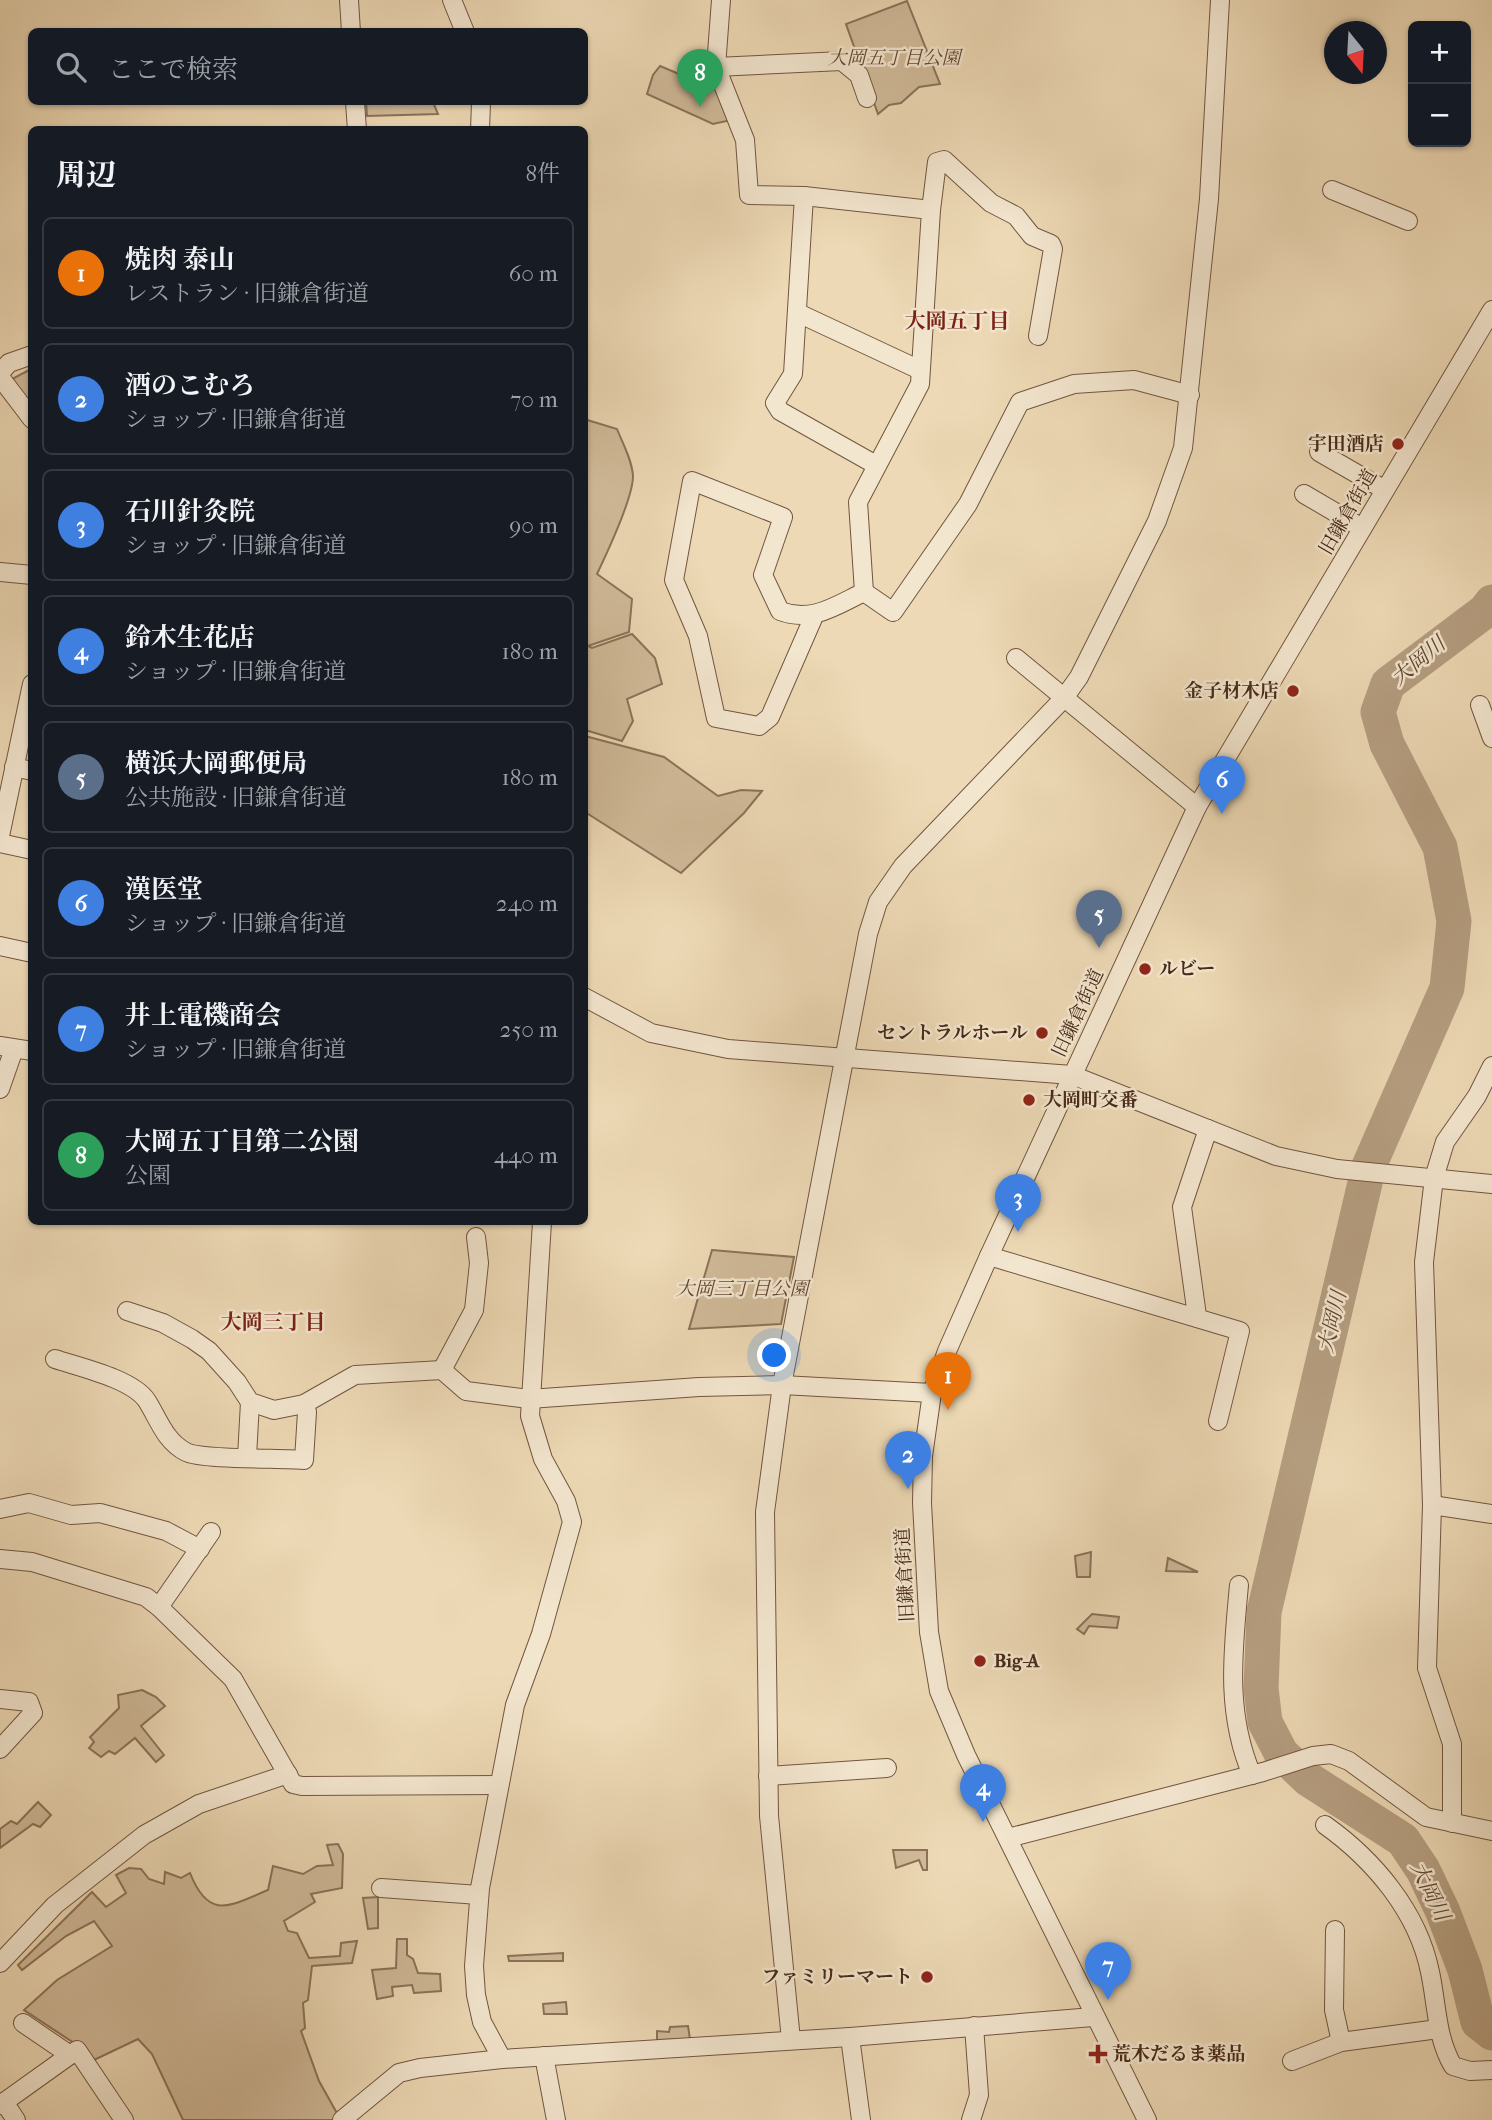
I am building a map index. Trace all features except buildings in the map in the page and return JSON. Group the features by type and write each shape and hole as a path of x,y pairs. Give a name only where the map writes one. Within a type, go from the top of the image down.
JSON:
{"street":[{"path":"349,0 351,28"},
{"path":"452,0 463,28"},
{"path":"721,0 716,67 745,140 749,195 804,196 931,210"},
{"path":"791,2040 769,1816 765,1512 782,1385 868,934 878,902 903,866 1064,698 1079,677 1162,510 1183,448 1190,395 1210,186 1220,0"},
{"path":"716,67 842,61 859,75 867,98"},
{"path":"355,105 357,126"},
{"path":"480,126 481,105"},
{"path":"864,592 859,502 920,384 931,210 937,162 944,160 991,203 1016,216 1032,236 1051,244 1054,249 1038,336"},
{"path":"1332,190 1408,221"},
{"path":"804,196 793,374 775,403 780,411 876,466"},
{"name":"旧鎌倉街道","path":"1147,2120 1093,2017 966,1755 934,1674 922,1503 923,1456 932,1393 989,1256 1197,807 1385,490 1485,341 1492,310"},
{"path":"798,313 920,370"},
{"path":"28,356 9,363 0,375 28,414"},
{"path":"864,592 893,611 968,504 1020,402 1074,384 1134,380 1190,395"},
{"path":"1319,452 1385,490"},
{"path":"814,616 770,717 759,726 716,718 698,636 674,580 692,481 783,517 763,575 780,611 794,616 814,616 864,592"},
{"path":"1304,494 1362,528"},
{"path":"0,572 28,575"},
{"path":"1016,658 1197,807"},
{"path":"1480,705 1492,738"},
{"path":"0,836 23,769 28,722"},
{"path":"0,843 28,849"},
{"path":"0,946 28,952"},
{"path":"588,999 651,1033 728,1049 1072,1075 1137,1098 1276,1156 1337,1169 1492,1184"},
{"path":"0,1089 15,1049"},
{"path":"1452,1823 1452,1744 1427,1668 1432,1505 1424,1262 1434,1178 1445,1142 1477,1096 1492,1066"},
{"path":"1197,1316 1182,1207 1208,1129"},
{"path":"502,2059 482,2022 477,1995 474,1966 480,1895 515,1705 541,1634 572,1522 572,1513 553,1482 534,1437 530,1399 542,1225"},
{"path":"442,1370 474,1310 479,1263 476,1237"},
{"path":"989,1256 1240,1331 1218,1421"},
{"path":"127,1311 163,1323 209,1351 237,1382 250,1402 247,1457"},
{"path":"55,1359 116,1380 138,1393 146,1399 167,1436 187,1453 304,1460 307,1412 304,1404"},
{"path":"250,1402 274,1410 304,1404 355,1374 442,1370 466,1391 530,1399 699,1387 782,1385 932,1393"},
{"path":"0,1510 29,1503 71,1515 100,1513 166,1531 200,1549"},
{"path":"1432,1505 1492,1514"},
{"path":"159,1607 211,1532"},
{"path":"0,1559 32,1562 146,1597 233,1679 293,1784 499,1785"},
{"path":"1239,1585 1231,1671 1233,1701 1241,1749 1258,1773"},
{"path":"0,1699 29,1702 33,1713 0,1749"},
{"path":"1008,1838 1258,1773 1313,1756 1331,1754 1349,1761 1426,1817 1492,1831"},
{"path":"768,1776 887,1768"},
{"path":"0,1963 55,1906 144,1835 199,1804 288,1774"},
{"path":"1325,1825 1369,1861 1407,1912 1429,1967 1438,2029 1453,2066 1470,2071 1492,2070"},
{"path":"381,1888 480,1895"},
{"path":"1335,1930 1334,2010 1341,2042"},
{"path":"342,2120 400,2073 502,2059 850,2037 1093,2017"},
{"path":"23,2023 70,2055"},
{"path":"971,2120 978,2095 974,2026"},
{"path":"1292,2061 1341,2042 1438,2029"},
{"path":"850,2037 861,2120"},
{"path":"16,2120 2,2103 76,2050 124,2120"},
{"path":"544,2056 556,2120"}],"green space":[{"name":"大岡五丁目公園","path":"907,1 940,84 919,87 901,103 889,105 878,114 846,24"},
{"path":"660,66 717,90 731,120 713,124 647,94 653,75"},
{"path":"366,105 434,105 438,114 367,116"},
{"path":"28,371 28,403 12,379"},
{"path":"588,420 617,429 632,470 632,485 624,511 597,574 632,599 629,632 588,646"},
{"path":"632,634 655,658 662,684 627,699 633,721 622,741 588,731 588,646 592,648"},
{"path":"588,737 664,757 718,796 741,790 762,791 744,813 681,873 588,814"},
{"name":"大岡三丁目公園","path":"712,1250 794,1257 781,1324 689,1329"},
{"path":"1091,1552 1090,1577 1077,1577 1075,1556"},
{"path":"1168,1558 1198,1572 1166,1571"},
{"path":"1092,1614 1119,1617 1117,1628 1089,1626 1084,1634 1077,1629"},
{"path":"142,1690 156,1697 165,1706 141,1726 164,1755 156,1762 135,1738 115,1754 109,1751 101,1757 89,1748 94,1742 90,1737 119,1708 118,1695"},
{"path":"38,1802 51,1815 40,1827 33,1824 0,1848 0,1829 11,1821 17,1824"},
{"path":"338,1844 343,1854 342,1888 311,1894 315,1902 284,1921 288,1931 297,1933 309,1958 340,1956 341,1943 357,1941 352,1963 312,1966 308,2000 303,2003 305,2028 301,2031 319,2081 338,2115 335,2120 183,2120 152,2054 138,2039 94,2060 77,2045 24,2010 57,1980 112,1946 94,1921 66,1936 22,1970 18,1965 92,1892 106,1907 126,1893 116,1875 129,1868 141,1869 149,1879 164,1884 165,1872 181,1878 190,1873 205,1898 222,1906 268,1890 273,1866 303,1874 317,1866 333,1865 327,1845"},
{"path":"893,1850 927,1850 927,1870 923,1870 919,1860 896,1868"},
{"path":"378,1897 378,1928 368,1929 363,1898"},
{"path":"397,1939 407,1939 407,1955 413,1959 418,1973 440,1974 441,1991 414,1993 412,1985 392,1987 393,1996 377,1999 372,1970 396,1968"},
{"path":"563,1953 563,1961 509,1961 508,1956"},
{"path":"566,2002 567,2014 544,2014 543,2004"},
{"path":"688,2026 690,2039 657,2040 657,2031 669,2032 670,2027"}],"waterway":[{"name":"大岡川","path":"1492,602 1485,611 1388,684 1378,712 1387,744 1440,847 1454,921 1447,988 1369,1166 1264,1612 1261,1688 1265,1722 1281,1753 1308,1779 1403,1840 1423,1870 1443,1912 1465,1970 1478,2022 1492,2033"}],"place":[{"name":"大岡五丁目第二公園","path":"700,107"},
{"name":"宇田酒店","path":"1398,444"},
{"name":"金子材木店","path":"1293,691"},
{"name":"漢医堂","path":"1222,814"},
{"name":"横浜大岡郵便局","path":"1099,948"},
{"name":"ルビー","path":"1145,969"},
{"name":"セントラルホール","path":"1042,1033"},
{"name":"大岡町交番","path":"1029,1100"},
{"name":"石川針灸院","path":"1018,1232"},
{"name":"焼肉 泰山","path":"948,1410"},
{"name":"酒のこむろ","path":"908,1489"},
{"name":"Big-A","path":"980,1661"},
{"name":"鈴木生花店","path":"983,1822"},
{"name":"ファミリーマート","path":"927,1977"},
{"name":"井上電機商会","path":"1108,2000"},
{"name":"荒木だるま薬品","path":"1098,2054"}],"district":[{"name":"大岡五丁目","path":"957,321"},
{"name":"大岡三丁目","path":"273,1322"}]}
